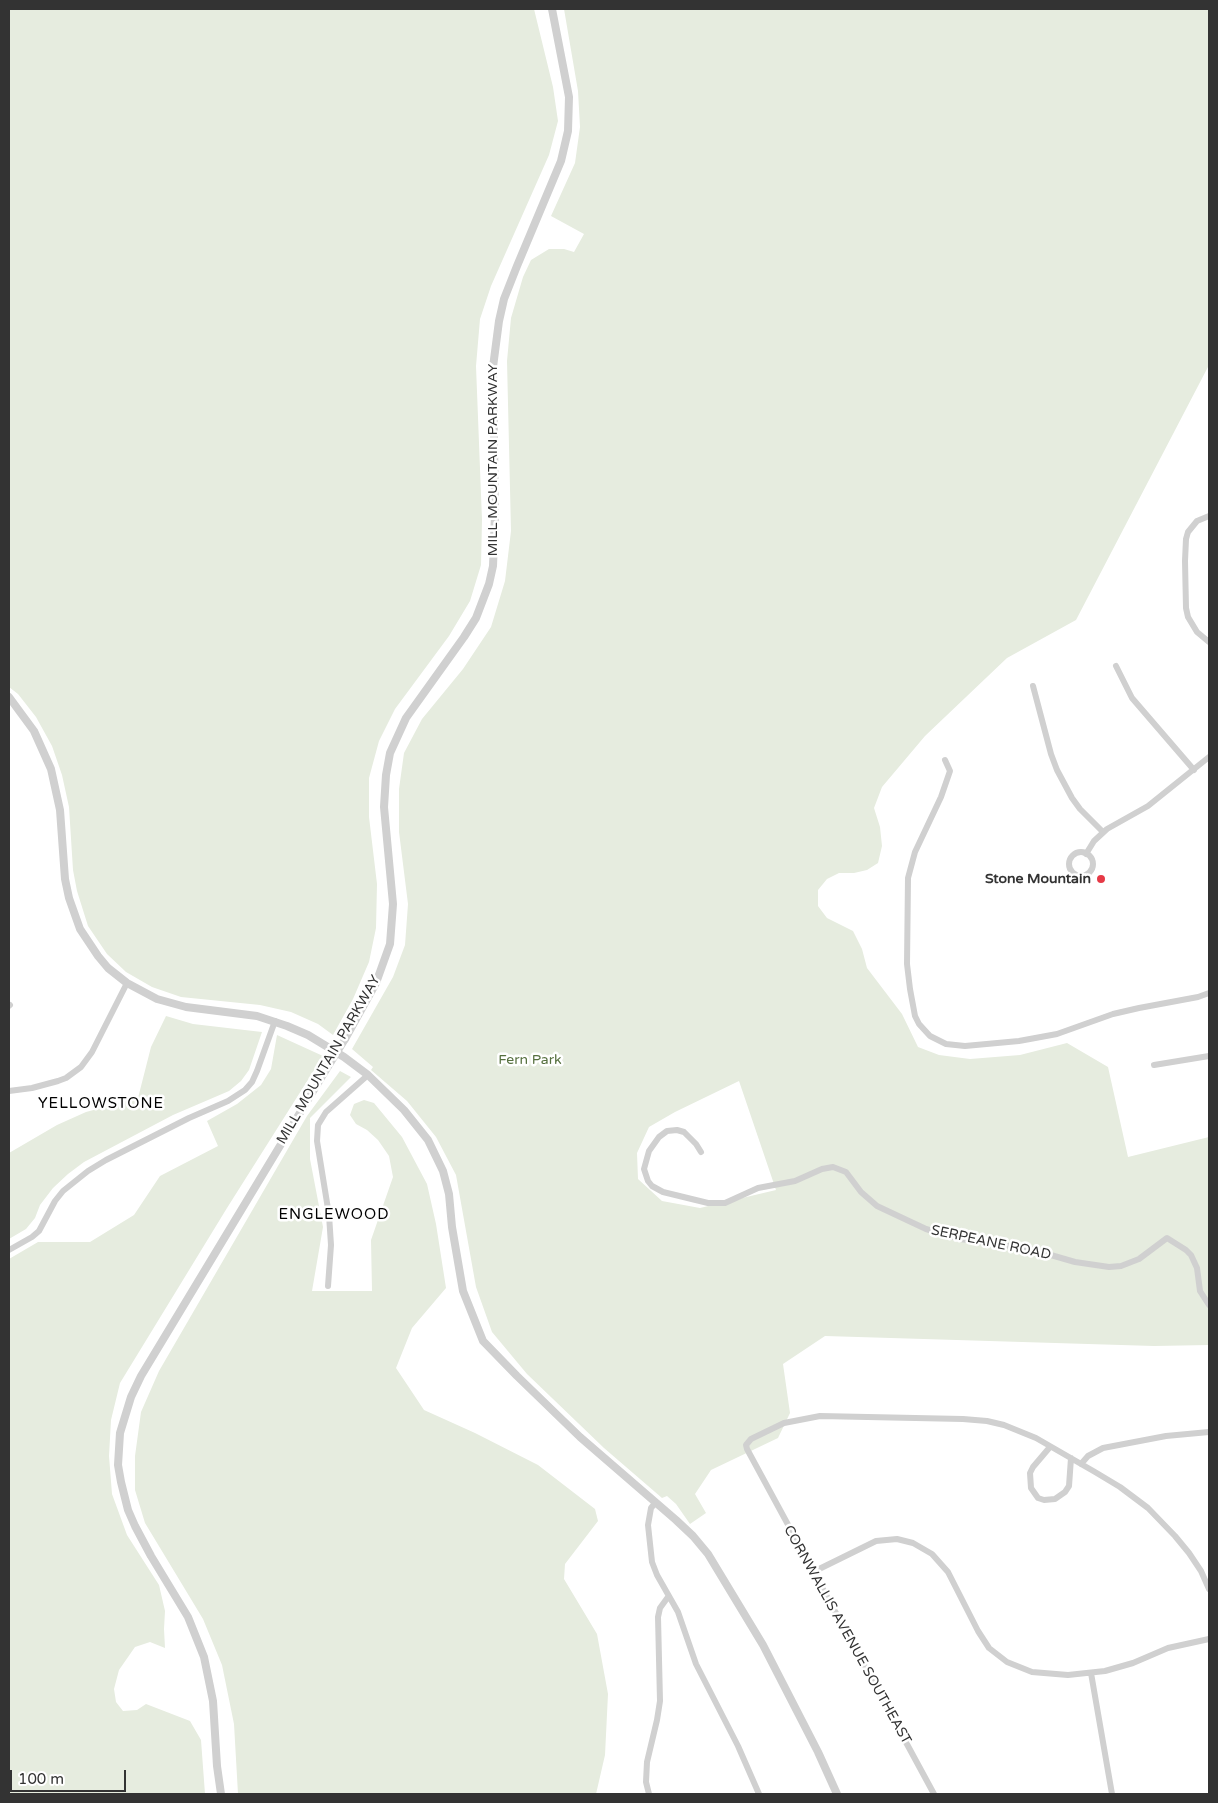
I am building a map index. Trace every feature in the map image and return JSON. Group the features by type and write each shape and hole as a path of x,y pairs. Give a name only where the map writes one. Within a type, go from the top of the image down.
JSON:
{"street":[{"name":"MILL MOUNTAIN PARKWAY","path":"221,1794 217,1766 213,1701 204,1657 188,1617 143,1541 128,1510 120,1482 118,1465 120,1433 126,1410 141,1376 344,1039 376,983 390,944 393,904 384,807 386,775 390,753 406,718 476,618 486,593 493,566 495,515 493,367 499,321 504,299 561,161 568,131 569,97 552,9"},
{"path":"1209,516 1197,521 1188,532 1185,561 1186,608 1188,617 1197,632 1209,642"},
{"path":"1116,666 1132,698 1194,770"},
{"path":"1033,686 1057,770 1080,809 1103,832"},
{"path":"9,698 34,731 51,769 60,810 65,879 74,914 86,940 98,956 108,968 127,983 142,992 170,1003 258,1016 308,1035 344,1057 368,1075 418,1126 437,1157 449,1194 452,1227 463,1292 484,1341 580,1437 656,1502 693,1536 708,1554 763,1645 818,1752 837,1794"},
{"path":"1086,854 1103,832 1120,820 1148,806 1209,757"},
{"path":"945,760 950,771 941,797 915,852 908,878 907,964 916,1016 919,1024 930,1036 946,1044 965,1046 1019,1041 1063,1032 1113,1014 1198,997 1209,992"},
{"path":"9,1091 32,1088 58,1081 81,1067 92,1052 127,983"},
{"path":"9,1250 39,1231 55,1201 63,1191 88,1171 181,1122 228,1101 244,1090 252,1082 258,1071 275,1021"},
{"path":"1154,1065 1209,1056"},
{"path":"328,1286 331,1245 329,1215 320,1169 316,1132 321,1118 326,1112 368,1075"},
{"name":"SERPEANE ROAD","path":"701,1152 684,1132 677,1130 667,1131 659,1137 649,1151 644,1169 648,1181 657,1190 663,1192 708,1203 725,1203 758,1188 795,1181 822,1169 833,1167 846,1172 861,1192 877,1206 926,1230 960,1239 1030,1249 1075,1262 1109,1267 1121,1266 1139,1259 1167,1238 1191,1255 1197,1268 1200,1291 1209,1305"},
{"name":"CORNWALLIS AVENUE SOUTHEAST","path":"934,1794 760,1475 747,1449 748,1442 784,1423 820,1416 988,1421 1020,1430 1050,1447"},
{"path":"1081,1464 1095,1452 1110,1446 1166,1436 1209,1432"},
{"path":"1071,1458 1069,1486 1065,1492 1055,1500 1038,1498 1031,1488 1030,1473 1032,1467 1044,1456 1050,1447 1071,1458 1130,1495 1164,1523 1189,1553 1209,1589"},
{"path":"656,1502 651,1508 648,1525 652,1562 656,1575 678,1612 704,1683 738,1746 759,1794"},
{"path":"813,1572 876,1541 897,1539 913,1542 923,1547 940,1561 948,1572 982,1637 1001,1658 1019,1668 1038,1673 1068,1675 1105,1671 1180,1644 1209,1639"},
{"path":"649,1794 646,1773 658,1720 660,1701 658,1617 660,1608 668,1597"},
{"path":"1091,1673 1112,1794"}],"green space":[{"path":"9,9 534,9 553,87 558,121 549,155 491,286 480,319 476,366 482,520 481,565 470,601 449,636 395,709 379,741 369,778 369,817 377,884 376,928 369,962 353,999 333,1035 318,1024 291,1012 260,1005 181,997 152,987 126,972 107,954 88,926 77,891 73,870 69,807 62,775 52,746 36,717 18,694 9,687"},
{"name":"Fern Park","path":"564,9 1209,9 1209,365 1076,620 1007,658 925,736 882,787 874,808 880,827 882,846 878,863 867,870 854,873 839,873 827,879 818,890 818,906 827,918 853,931 862,949 867,968 902,1014 918,1047 939,1055 970,1059 1020,1055 1067,1043 1108,1067 1128,1157 1209,1137 1209,1345 1154,1346 825,1336 783,1364 790,1413 778,1438 711,1470 695,1494 706,1513 690,1524 676,1504 667,1496 662,1498 604,1448 527,1374 492,1332 476,1287 456,1175 436,1137 407,1101 371,1070 373,1067 352,1049 393,977 405,945 408,904 399,832 399,789 404,753 422,719 463,669 491,627 505,581 511,531 507,361 511,318 523,277 531,260 549,249 564,249 574,252 584,234 551,216 575,163 580,127 578,91","holes":["739,1081 776,1190 700,1208 662,1201 638,1179 637,1153 649,1127 675,1112"]},
{"path":"166,1016 193,1024 262,1032 249,1070 241,1081 229,1091 173,1115 84,1162 53,1188 40,1205 35,1218 26,1229 9,1239 9,1153 57,1125 86,1112 138,1098 151,1047"},
{"path":"277,1035 323,1056 120,1383 111,1420 109,1456 112,1494 127,1535 159,1585 165,1611 165,1648 150,1642 135,1647 119,1670 114,1689 116,1702 123,1711 137,1710 146,1704 190,1721 201,1740 205,1794 9,1794 9,1259 38,1242 90,1242 134,1215 160,1176 218,1146 207,1121 237,1104 261,1085 271,1069"},
{"path":"340,1071 351,1077 310,1118 310,1159 323,1227 312,1291 372,1291 371,1240 393,1177 389,1156 378,1140 367,1130 356,1124 350,1115 354,1104 364,1100 374,1103 402,1137 427,1184 436,1224 446,1288 412,1328 396,1368 424,1410 538,1465 595,1509 598,1521 565,1564 564,1579 597,1634 608,1694 605,1755 596,1794 238,1794 234,1724 222,1665 203,1619 145,1523 135,1490 135,1456 141,1412 159,1371 307,1116"}],"place":[{"name":"Stone Mountain","path":"1101,879"}],"district":[{"name":"YELLOWSTONE","path":"101,1104"},
{"name":"ENGLEWOOD","path":"334,1215"}]}
